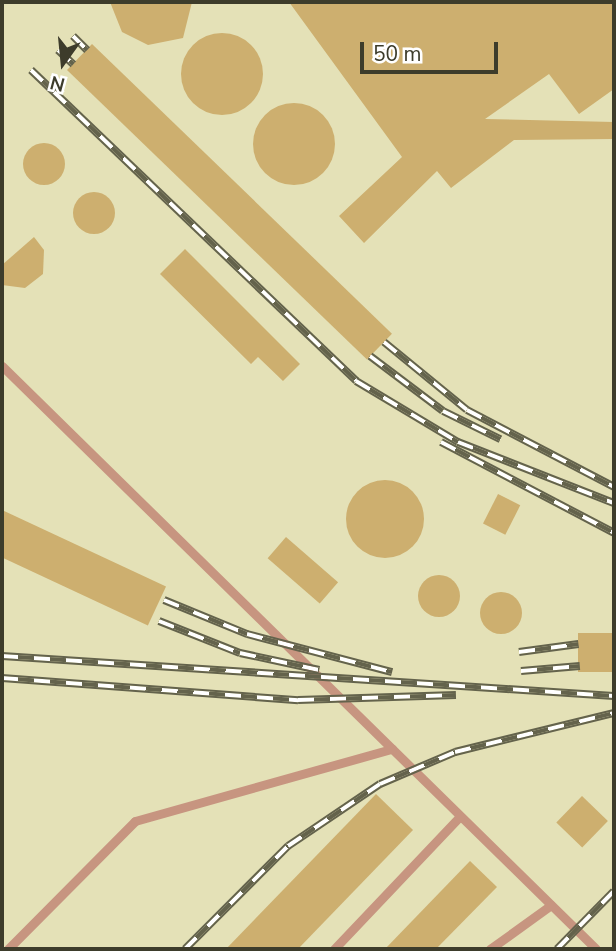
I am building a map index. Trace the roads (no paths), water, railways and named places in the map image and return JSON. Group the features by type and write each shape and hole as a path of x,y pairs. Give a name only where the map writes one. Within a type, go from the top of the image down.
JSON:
{"lane":[{"path":"2,366 596,949"},
{"path":"8,949 135,821 392,749"},
{"path":"334,949 460,816"},
{"path":"490,949 551,905"}],"railway":[{"path":"73,36 87,50"},
{"path":"58,50 73,64"},
{"path":"31,70 356,381 458,442 614,503"},
{"path":"384,342 467,410 614,487"},
{"path":"370,356 443,411 500,439"},
{"path":"441,442 614,533"},
{"path":"164,600 247,634 392,672"},
{"path":"159,621 240,653 319,670"},
{"path":"519,652 578,644"},
{"path":"2,656 614,696"},
{"path":"521,671 580,666"},
{"path":"2,678 298,700 456,695"},
{"path":"185,949 288,846 380,784 455,752 614,713"},
{"path":"557,949 614,891"}]}
